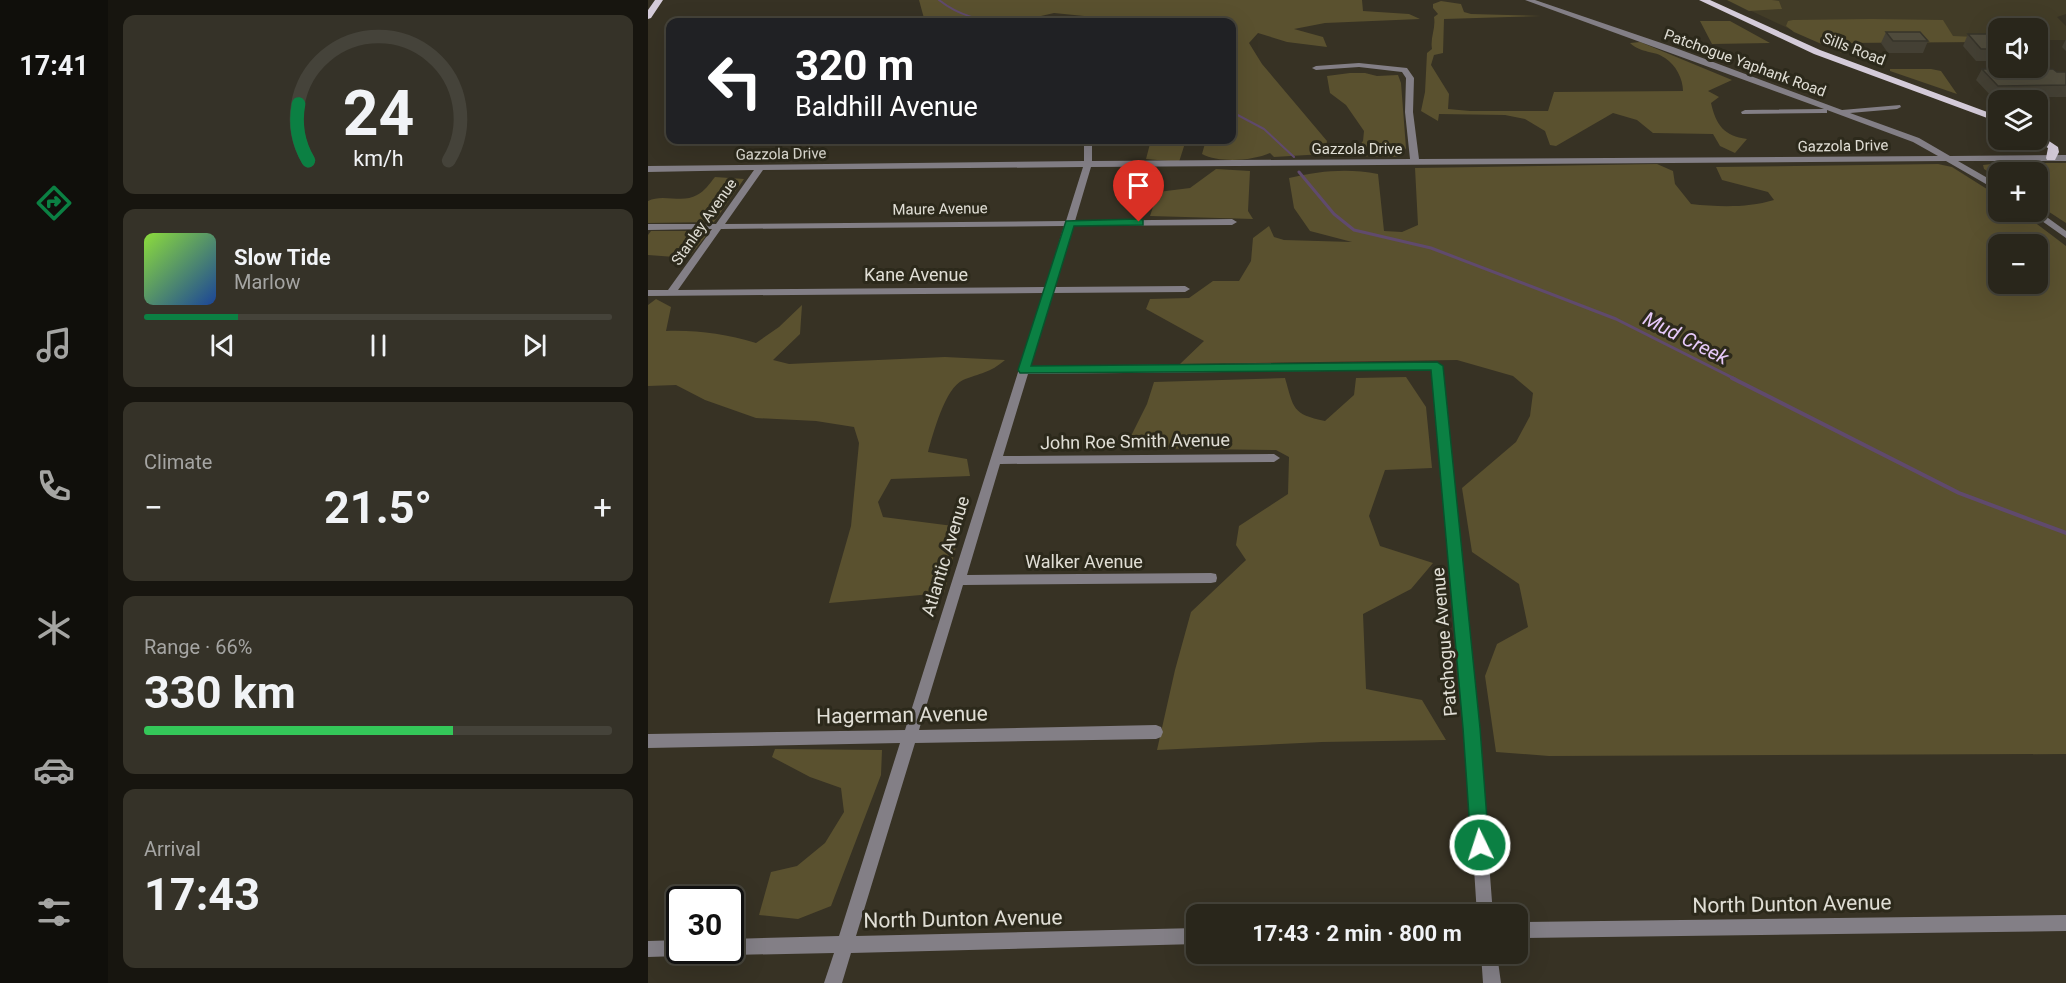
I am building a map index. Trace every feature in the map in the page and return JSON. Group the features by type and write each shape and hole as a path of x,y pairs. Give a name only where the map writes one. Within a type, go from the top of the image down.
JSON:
{"main road":[{"path":"648,16 659,0"},
{"name":"Sills Road","path":"1703,0 1817,52 1988,115"},
{"path":"2048,138 2066,144"},
{"path":"2048,144 2054,152 2051,158"}],"street":[{"name":"Patchogue Yaphank Road","path":"1528,0 1670,49 1916,140 1988,182"},
{"path":"1316,68 1359,65 1404,70 1410,78 1410,112 1415,162"},
{"path":"1745,112 1835,111 1897,106"},
{"name":"Atlantic Avenue","path":"833,983 1088,164 1088,144"},
{"name":"Gazzola Drive","path":"648,169 2066,158"},
{"name":"Stanley Avenue","path":"671,293 760,168"},
{"name":"Maure Avenue","path":"648,227 1232,222"},
{"path":"2048,222 2066,235"},
{"name":"Kane Avenue","path":"648,293 1185,289"},
{"name":"Patchogue Avenue","path":"1024,370 1437,366 1472,728 1484,904"},
{"name":"John Roe Smith Avenue","path":"996,460 1274,458"},
{"name":"Walker Avenue","path":"958,580 1211,578"},
{"name":"Hagerman Avenue","path":"648,741 1156,732"},
{"name":"North Dunton Avenue","path":"1528,930 2066,923"},
{"name":"North Dunton Avenue","path":"744,947 1186,936"},
{"path":"648,949 666,948"},
{"path":"1490,964 1492,983"}],"shaded area":[{"path":"919,0 1362,0 1363,11 1409,14 1420,19 1325,23 1294,29 1323,37 1327,47 1287,42 1258,33 1249,43 1262,64 1327,141 1324,154 1274,157 1270,153 1245,159 1226,160 1202,154 1205,144 1236,144 1236,18 1104,18 1054,13 1032,18 924,18"},
{"path":"1727,0 1779,1 1782,9 1749,11"},
{"path":"1728,0 2066,0 2066,14 2057,17 2066,26 2066,40 2048,40 2048,18 1988,18 1988,40 1813,40"},
{"path":"1441,1 1461,4 1464,12 1471,14 1541,16 1444,19 1443,53 1434,55 1431,65 1449,94 1448,109 1548,111 1554,92 1683,91 1678,73 1669,61 1630,43 1640,42 1732,80 1708,91 1719,97 1711,103 1722,128 1732,135 1747,139 1735,153 1720,146 1713,134 1653,133 1637,120 1613,113 1556,146 1550,145 1545,131 1525,119 1505,115 1439,114 1438,121 1421,111 1425,92 1427,53 1432,49 1434,17 1438,14 1433,4"},
{"path":"1793,20 1943,20 1953,36 1975,37 1985,42 1842,43 1842,53 1794,32 1786,26 1788,21"},
{"path":"1700,21 1730,21 1770,43 1712,44"},
{"path":"1890,69 1941,71 1957,94 1890,71"},
{"path":"1350,73 1377,76 1398,75 1401,83 1406,148 1400,157 1351,156 1363,141 1364,131 1346,105 1330,93 1327,76"},
{"path":"1150,144 1185,144 1179,162 1146,159"},
{"path":"2048,163 2066,163 2066,223 2048,211"},
{"path":"1657,164 1673,171 1675,184 1691,204 1733,206 1774,200 1768,192 1722,180 1716,167 1938,164 1952,167 1988,190 1988,222 2034,222 2066,246 2066,754 1549,756 1496,752 1485,676 1497,644 1528,627 1519,584 1472,552 1462,488 1516,442 1530,416 1533,393 1513,376 1457,360 1180,364 1204,341 1146,309 1150,299 1189,298 1213,281 1239,281 1251,261 1253,238 1269,226 1274,237 1284,240 1352,242 1310,231 1294,208 1289,178 1333,171 1378,174 1384,231 1402,232 1418,225 1415,168"},
{"path":"1988,164 1988,172 1984,169 1983,165"},
{"path":"1216,169 1250,171 1248,211 1253,219 1150,216 1158,192 1190,188"},
{"path":"715,177 744,179 714,222 648,223 648,201 660,198 691,198 702,192"},
{"path":"651,231 710,231 688,258 648,255 648,235"},
{"path":"656,299 671,307 666,331 711,333 756,343 779,327 802,305 800,334 773,360 789,364 945,357 1005,360 990,370 963,380 957,385 945,402 933,434 928,452 967,459 970,476 891,479 878,502 883,517 961,527 944,593 829,603 851,526 859,443 854,427 816,421 756,418 705,400 676,385 648,386 648,305"},
{"path":"1406,377 1426,407 1432,468 1385,470 1369,516 1380,546 1433,563 1411,589 1363,614 1366,689 1422,700 1446,740 1322,742 1157,750 1191,612 1246,560 1236,545 1239,526 1288,494 1289,457 1276,450 1125,448 1147,404 1154,382 1285,378 1290,397 1296,408 1306,416 1325,421 1354,395 1356,378"},
{"path":"775,749 882,750 881,775 831,906 798,919 759,915 771,872 797,866 825,843 844,812 841,788 810,777 772,757"}],"building":[{"path":"1886,32 1920,32 1928,41 1893,41"},
{"path":"1968,34 1988,34 1988,49 1981,49"},
{"path":"2048,69 2066,72 2066,85 1998,86 1990,78 2048,78"}],"waterway":[{"name":"Mud Creek","path":"939,0 954,10 977,18"},
{"name":"Mud Creek","path":"1236,114 1264,129 1294,157"},
{"name":"Mud Creek","path":"1299,172 1334,214 1354,230 1431,248 1616,319 1735,379"},
{"name":"Mud Creek","path":"1732,378 1959,493 2066,533"}],"route":[{"path":"1139,222 1070,223 1024,370 1437,366 1472,728 1480,845"}]}
